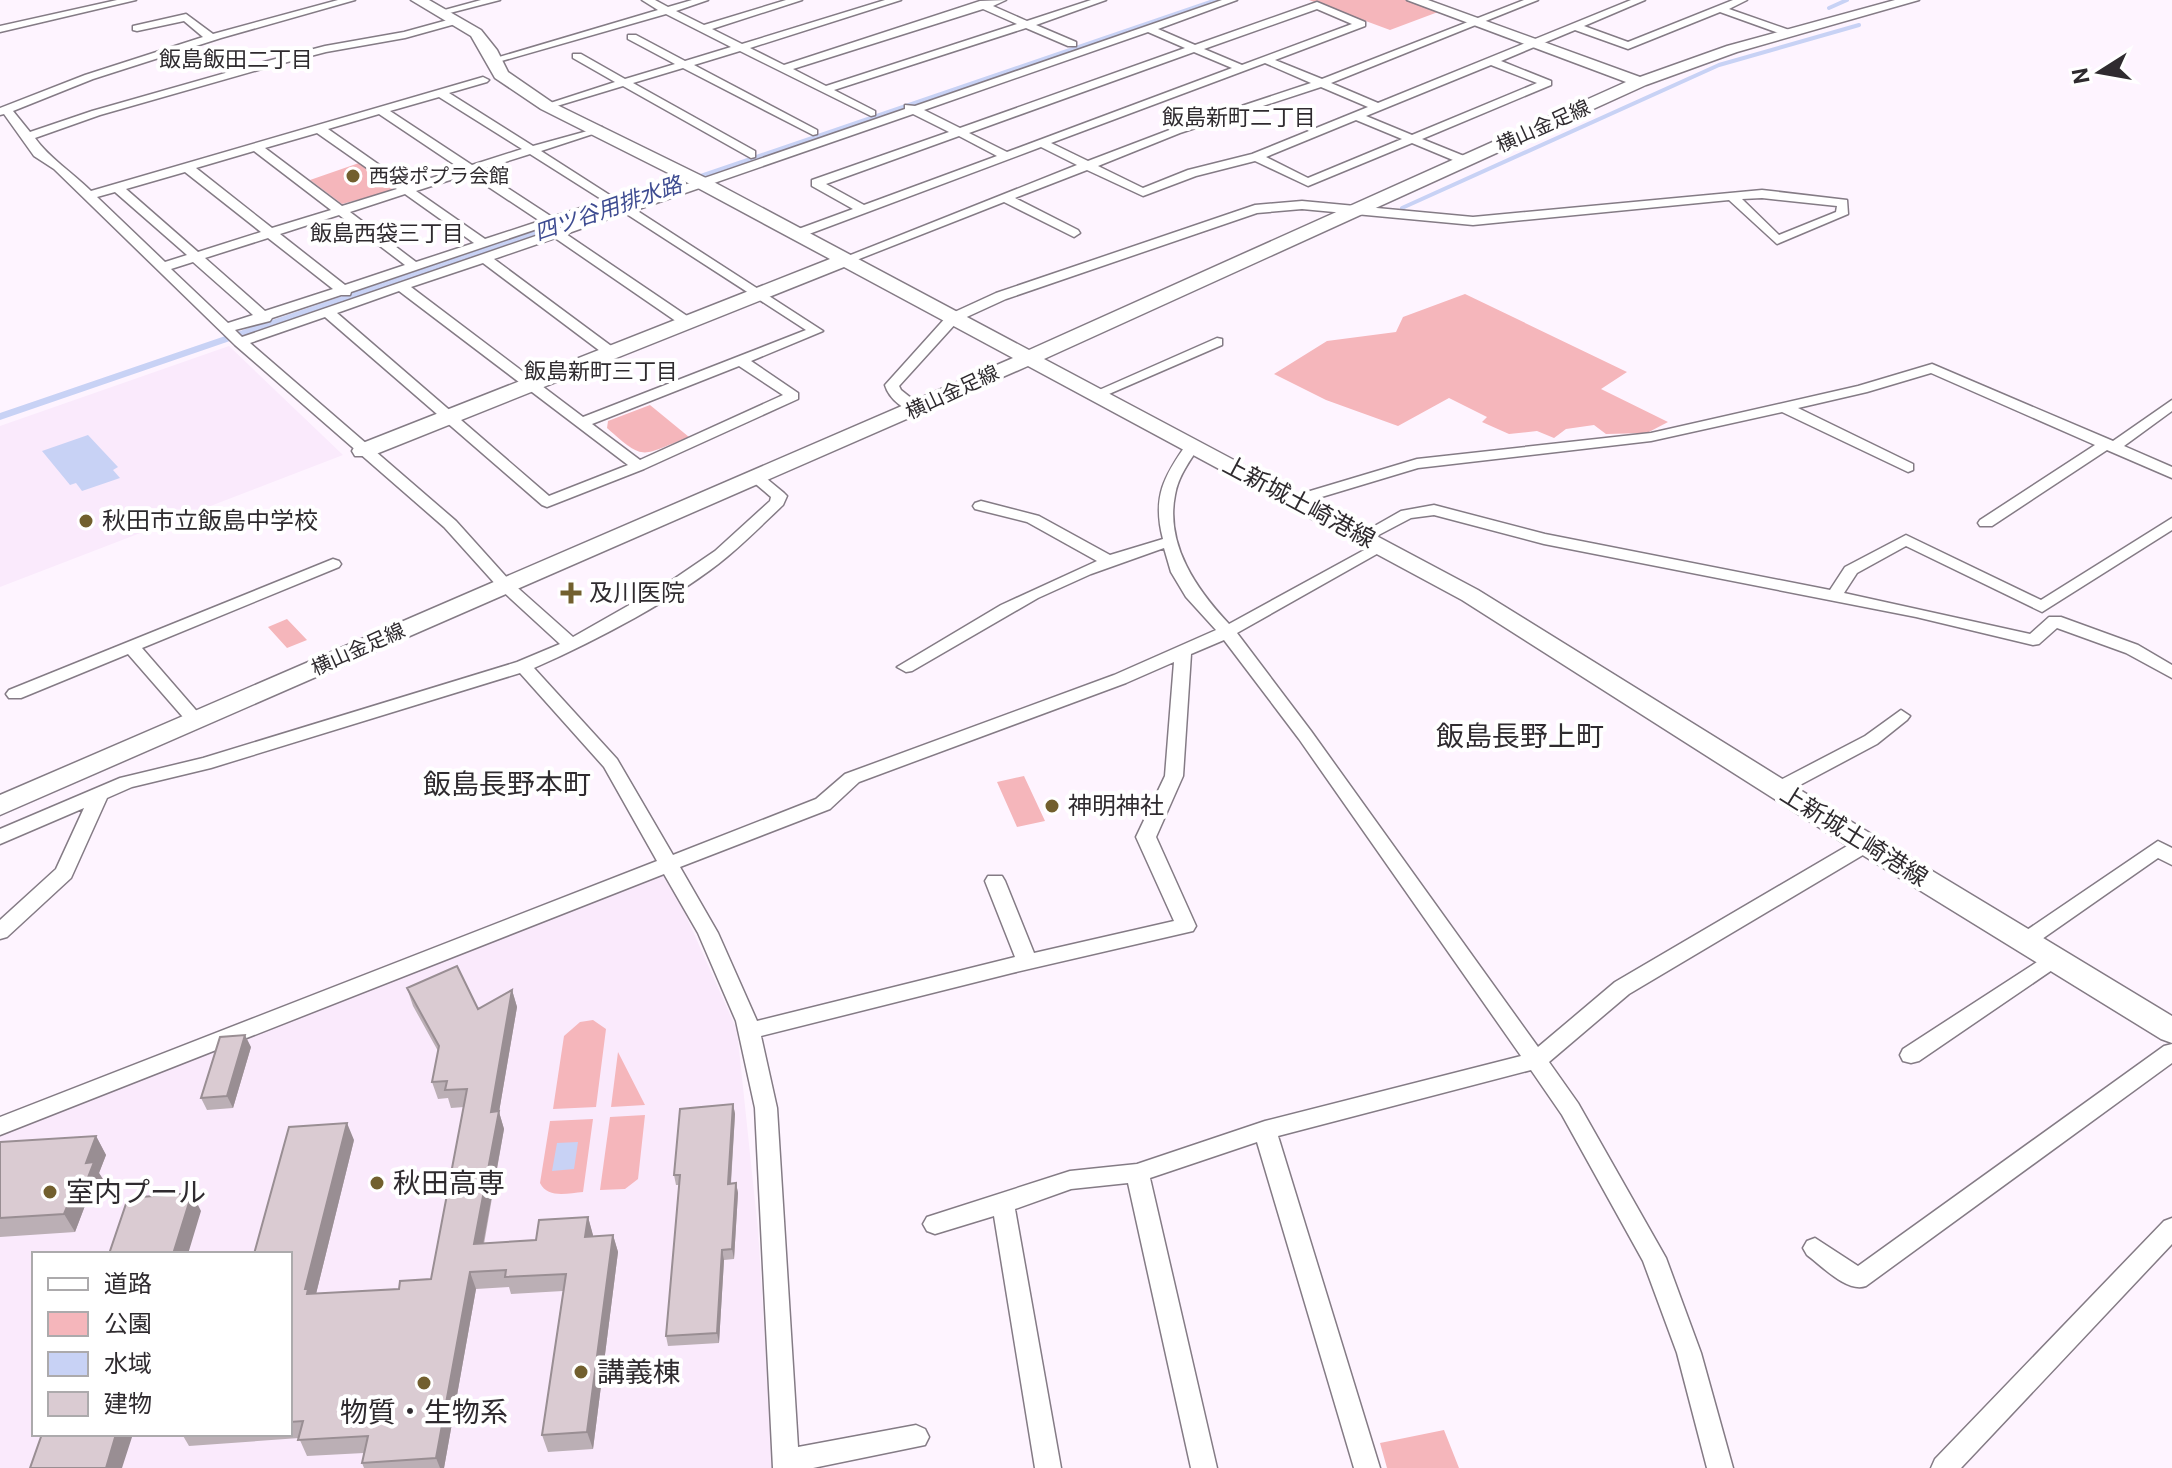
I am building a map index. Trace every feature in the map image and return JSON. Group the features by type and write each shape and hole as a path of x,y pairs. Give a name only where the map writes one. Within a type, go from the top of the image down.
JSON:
{"street":[{"path":"0,29 131,0"},
{"path":"350,0 211,38 89,77 4,111 36,145 38,153 58,166 234,335 450,524 504,584 572,645"},
{"name":"上新城土崎港線","path":"418,0 476,33 501,75 513,86 547,106 695,179 1470,595 1866,844 2172,1031"},
{"path":"26,137 96,113 268,64 325,49 405,35 495,0"},
{"path":"647,0 871,113"},
{"path":"494,60 703,0"},
{"path":"704,28 797,0"},
{"path":"547,106 896,0"},
{"path":"971,0 1072,44"},
{"path":"785,68 1001,0"},
{"path":"824,90 1101,0"},
{"path":"234,335 327,312 402,287 484,251 553,228 627,209 751,154 871,113 909,107 1072,44 1202,0"},
{"path":"553,228 613,201 695,179 1232,0"},
{"path":"363,451 1176,131 1322,83 1533,0"},
{"path":"1043,144 1143,192 1192,173 1256,157 1640,0"},
{"path":"1576,27 1628,46 1742,0"},
{"name":"横山金足線","path":"0,806 504,584 916,409 1640,82 1721,52 1912,0"},
{"path":"1422,1 1640,82"},
{"path":"797,234 1361,24 1317,5 816,183 862,209"},
{"path":"1720,9 1788,33"},
{"path":"137,28 186,17 211,38"},
{"path":"1149,29 1241,68"},
{"path":"632,37 813,132"},
{"path":"577,56 751,154"},
{"path":"1266,60 1378,107"},
{"path":"1256,157 1308,182 1547,83 1492,61"},
{"path":"89,196 483,80"},
{"path":"441,93 613,201"},
{"path":"909,107 1007,156"},
{"path":"382,111 688,323"},
{"path":"1356,116 1465,161"},
{"path":"163,267 598,129"},
{"path":"321,130 409,189 613,354"},
{"path":"257,148 415,267"},
{"path":"188,168 345,292"},
{"path":"118,188 265,318"},
{"path":"916,409 894,392 892,385 953,318 1001,296 1255,209 1302,205 1360,208 1416,218 1473,221 1732,196 1762,194 1843,203 1842,214 1777,240 1732,196"},
{"path":"1005,198 1074,233"},
{"path":"583,422 816,331 627,209"},
{"path":"234,335 265,318 415,267 484,251"},
{"path":"402,287 639,466"},
{"path":"327,312 547,502 639,466 793,396 740,360"},
{"path":"1097,394 1217,342"},
{"path":"1295,500 1417,464 1651,437 1862,389 1932,368 2172,473"},
{"path":"1986,523 2172,404"},
{"path":"1784,407 1908,467"},
{"path":"1193,445 1176,470 1167,494 1165,518 1179,572 1194,597 1227,632 1305,735 1570,1109 1654,1258 1689,1353 1720,1468"},
{"path":"0,837 127,782 205,764 523,666 572,645 709,562 767,513 778,502 779,496 756,477"},
{"path":"981,506 1033,519 1109,561"},
{"path":"0,1126 823,804 852,778 1120,679 1227,632 1374,541 1407,514 1434,510 1544,539 1834,596 2033,640 2055,621 2132,649 2172,673"},
{"path":"1834,596 1851,570 1906,540 2042,607 2172,523"},
{"path":"906,667 998,611 1075,573 1155,544 1171,543"},
{"path":"15,694 333,564"},
{"path":"131,646 195,720"},
{"path":"749,1031 1027,961 1186,926 1146,837 1174,776 1183,651"},
{"path":"523,666 611,763 671,865 731,983 749,1031 766,1108 774,1301 783,1386 786,1465 916,1437"},
{"path":"1778,789 1871,740 1901,716"},
{"path":"0,932 64,873 100,793"},
{"path":"935,1224 1070,1180 1137,1173 1265,1130 1537,1060 1622,988 1866,844"},
{"path":"2025,941 2167,849"},
{"path":"995,881 1027,961"},
{"path":"1911,1055 2054,959"},
{"path":"1815,1248 1858,1279 2172,1052"},
{"path":"1265,1130 1367,1468"},
{"path":"1137,1173 1204,1468"},
{"path":"1003,1204 1048,1468"},
{"path":"1944,1468 2172,1228"}],"shaded area":[{"name":"秋田市立飯島中学校","path":"229,346 343,455 0,587 0,426"},
{"name":"秋田高専","path":"666,871 737,1030 758,1230 773,1468 0,1468 0,1136"}],"green space":[{"path":"1309,0 1405,0 1438,12 1390,30"},
{"path":"359,163 395,187 394,190 342,204 310,180"},
{"path":"1465,294 1627,372 1601,389 1668,422 1647,433 1606,434 1594,425 1566,429 1554,438 1537,431 1509,434 1482,422 1487,417 1449,398 1398,426 1326,400 1274,374 1327,341 1396,332 1403,317"},
{"path":"650,405 689,437 645,452 630,447 607,428 608,421"},
{"path":"287,619 307,640 287,648 268,627"},
{"path":"1024,776 1045,821 1017,827 997,782"},
{"path":"593,1020 606,1029 596,1107 553,1109 564,1036 580,1022"},
{"path":"618,1052 645,1105 611,1107"},
{"path":"645,1115 638,1179 625,1189 600,1190 610,1117"},
{"path":"593,1119 583,1192 559,1194 548,1191 540,1183 550,1121"},
{"path":"1444,1430 1459,1468 1387,1468 1380,1443"}],"water":[{"name":"四ツ谷用排水路","path":"1210,0 1222,0 0,420 0,413"},
{"path":"88,435 118,467 113,470 120,478 82,491 76,483 70,485 42,451"},
{"path":"578,1142 574,1169 552,1171 557,1143"}],"building":[{"path":"457,966 478,1009 512,990 491,1112 499,1111 474,1244 536,1240 539,1220 588,1217 585,1237 613,1235 587,1432 542,1435 566,1274 505,1277 506,1270 470,1272 436,1458 362,1463 368,1436 298,1440 303,1421 292,1422 292,1252 255,1252 289,1127 347,1123 305,1289 308,1289 307,1294 399,1289 400,1281 431,1279 467,1089 445,1090 447,1081 432,1082 439,1046 407,988"},
{"path":"245,1035 227,1096 201,1098 220,1037"},
{"path":"733,1104 728,1184 736,1183 732,1249 722,1250 717,1333 666,1336 680,1175 674,1175 680,1109"},
{"name":"室内プール","path":"96,1136 86,1163 94,1162 85,1185 76,1185 64,1214 0,1218 0,1142"},
{"path":"192,1193 174,1252 110,1252 128,1198"},
{"path":"41,1436 115,1436 106,1468 30,1468"}],"waterway":[{"path":"1829,8 1847,0"},
{"path":"1402,208 1719,65 1859,25"}],"place":[{"name":"西袋ポプラ会館","path":"353,176"},
{"name":"秋田市立飯島中学校","path":"86,521"},
{"name":"及川医院","path":"571,593"},
{"name":"神明神社","path":"1052,806"},
{"name":"秋田高専","path":"377,1183"},
{"name":"室内プール","path":"50,1192"},
{"name":"講義棟","path":"581,1372"},
{"name":"物質・生物系","path":"424,1383"}],"district":[{"name":"飯島飯田二丁目","path":"236,59"},
{"name":"飯島新町二丁目","path":"1239,117"},
{"name":"飯島西袋三丁目","path":"387,233"},
{"name":"飯島新町三丁目","path":"601,371"},
{"name":"飯島長野上町","path":"1520,736"},
{"name":"飯島長野本町","path":"507,784"}]}
